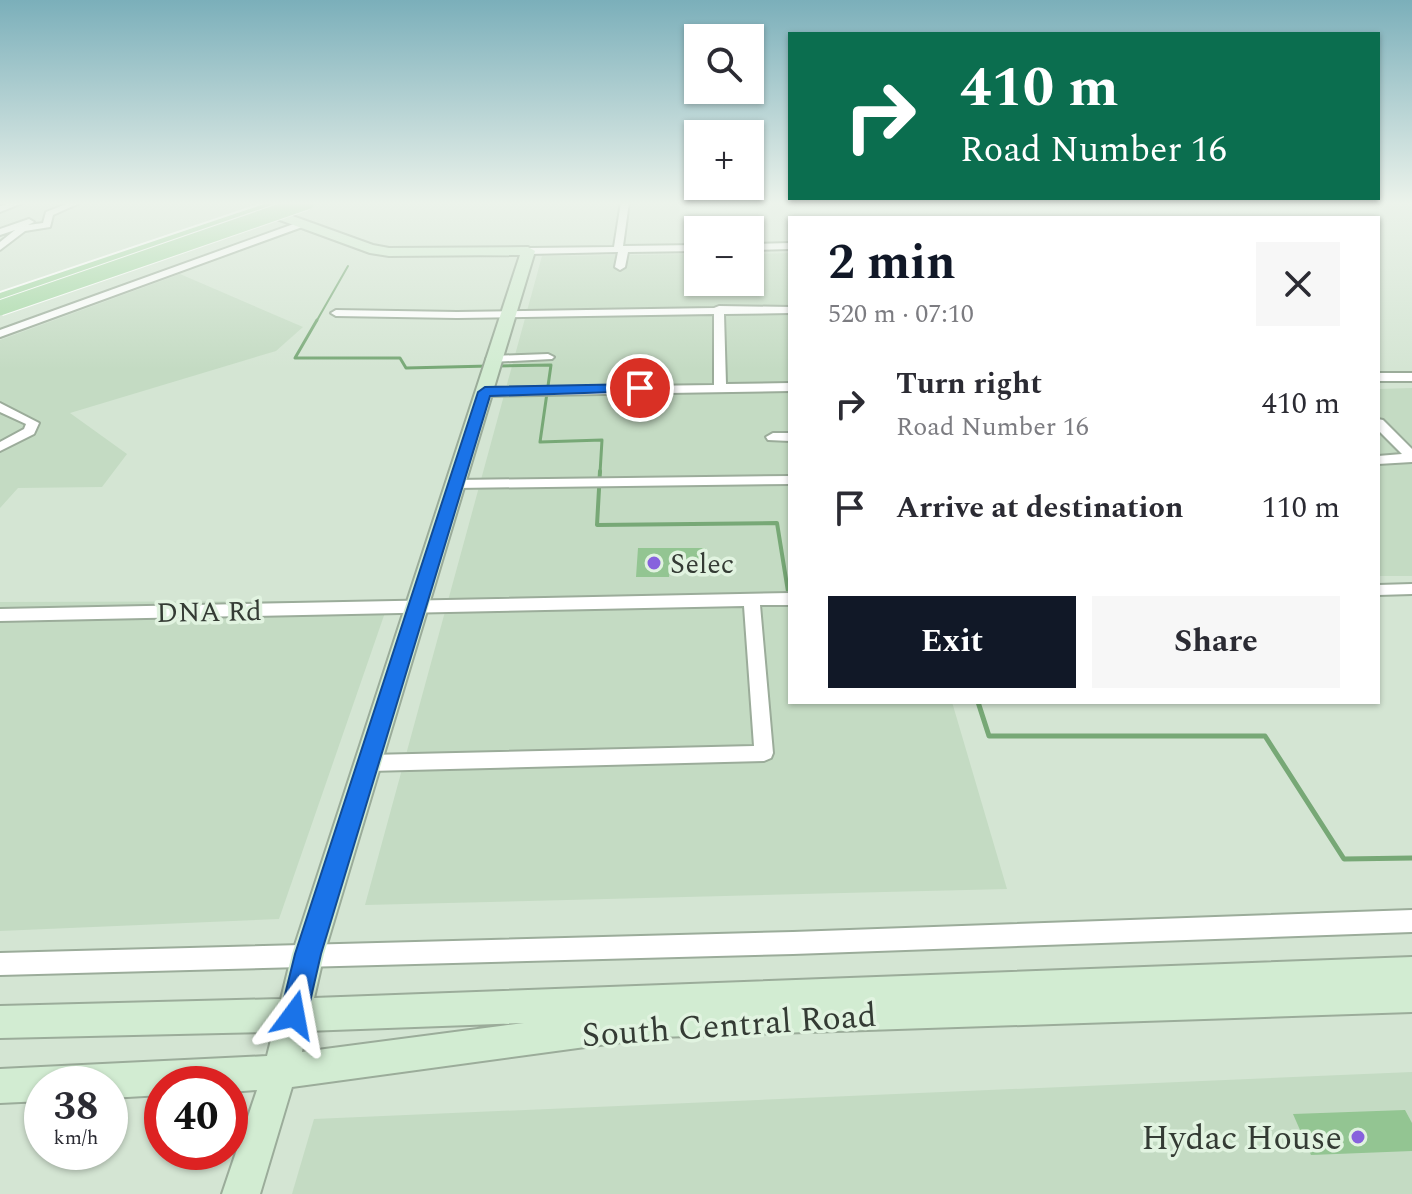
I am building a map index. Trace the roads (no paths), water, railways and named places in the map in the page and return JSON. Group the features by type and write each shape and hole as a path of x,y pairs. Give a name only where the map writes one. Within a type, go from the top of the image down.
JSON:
{"main road":[{"path":"0,306 130,258"},
{"path":"0,306 136,258"},
{"path":"0,306 140,258"},
{"path":"0,306 143,258"},
{"path":"241,1194 280,1072 308,954 526,258"},
{"name":"South Central Road","path":"0,1022 294,1015 1412,973"},
{"name":"South Central Road","path":"0,1086 280,1072 659,1021 1412,996"}],"street":[{"path":"0,334 209,258"},
{"path":"620,267 621,258"},
{"path":"719,309 720,388"},
{"path":"336,313 788,310"},
{"path":"488,375 548,357"},
{"path":"488,375 531,390 788,387"},
{"path":"1380,377 1412,377"},
{"path":"0,407 33,423 29,431 0,447"},
{"path":"1380,425 1410,458 1380,460"},
{"path":"773,437 788,437"},
{"path":"456,484 788,480"},
{"path":"1380,590 1412,589"},
{"name":"DNA Rd","path":"0,615 788,599"},
{"path":"369,763 764,753 756,600"},
{"path":"0,964 793,943 1412,921"}],"waterway":[{"path":"316,322 348,266"},
{"path":"317,320 295,358 400,358 406,368 489,366"},
{"path":"497,366 551,365 540,442 602,440 600,473"},
{"path":"600,471 597,525 777,523 788,592"},
{"path":"979,704 989,736 1265,736 1344,859 1412,858"}],"place":[{"name":"Selec","path":"654,563"},
{"name":"Hydac House","path":"1358,1137"}]}
